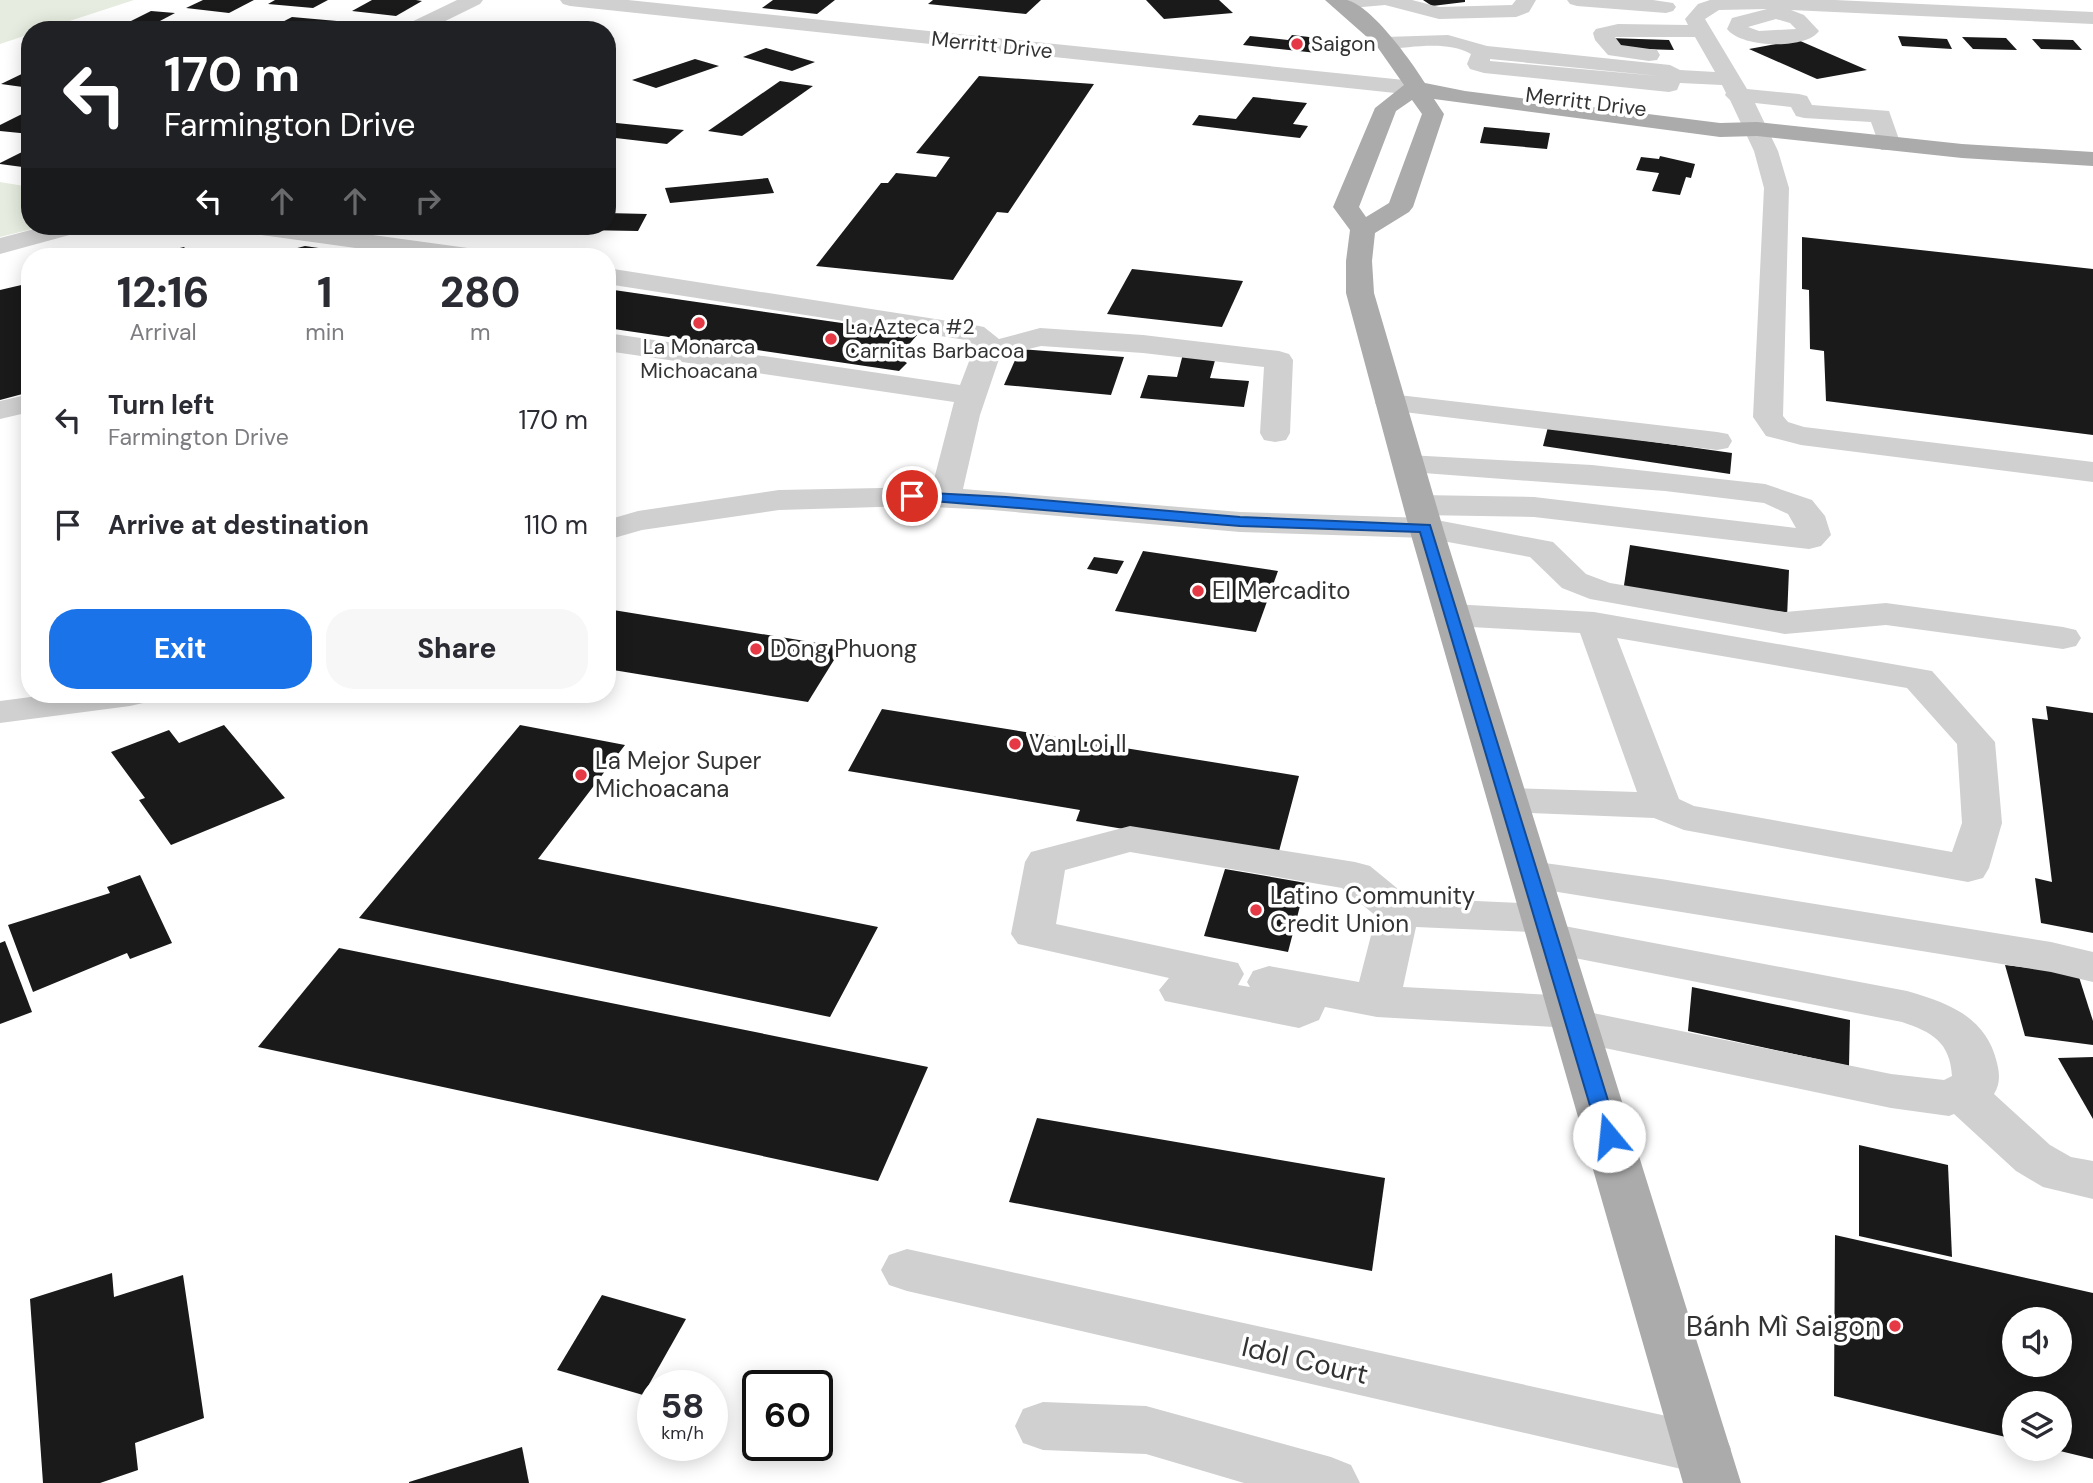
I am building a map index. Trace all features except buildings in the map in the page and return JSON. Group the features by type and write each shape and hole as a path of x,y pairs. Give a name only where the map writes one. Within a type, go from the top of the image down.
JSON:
{"main road":[{"path":"1338,2 1398,58 1414,88 1433,114 1400,207 1363,230"},
{"path":"1414,88 1386,108 1346,207 1363,230 1359,261 1360,293 1422,516 1707,1466"},
{"name":"Merritt Drive","path":"1414,88 1468,88 1589,102 1678,105 1757,130"},
{"name":"Merritt Drive","path":"1414,88 1465,98 1720,130 1757,130 1889,145 2093,159"}],"street":[{"path":"429,21 472,0"},
{"name":"Merritt Drive","path":"570,0 1414,88"},
{"path":"1338,2 1382,0"},
{"path":"1389,0 1450,14 1517,11 1526,0"},
{"path":"1577,0 1700,10 1718,3 1780,9 1855,4 2093,18"},
{"path":"1700,10 1695,19 1716,56 1731,95 1757,130 1773,170 1777,192 1768,417 1777,429 1801,436 2093,472"},
{"path":"1702,32 1618,30 1604,33 1610,47 1618,53 1716,56"},
{"path":"1385,43 1455,42 1472,45 1482,52 1513,63 1629,74 1670,71 1671,76 1731,95 1790,98 1798,101 1804,111 1881,116 1889,145"},
{"path":"1589,102 1597,71"},
{"path":"0,246 41,235"},
{"path":"318,235 411,248"},
{"path":"616,277 974,333 986,341 987,351 971,396 945,498"},
{"path":"987,351 1040,337 1143,344 1279,360 1275,433"},
{"path":"616,343 971,396"},
{"path":"1390,403 1717,441"},
{"path":"0,410 21,405"},
{"path":"616,527 638,521 779,500 912,496 1240,522 1422,516 1521,507 1796,538 1809,539 1814,535 1808,515 1802,508 1770,497 1653,480 1514,468 1408,464"},
{"path":"1514,468 1521,507 1541,549 1574,580 1619,596 1785,623 1810,623 1858,614 1886,614 2063,638"},
{"path":"1422,516 1541,549"},
{"path":"1452,615 1594,623 1919,679 1976,742 1982,823 1968,869 1684,817 1662,806 1507,800"},
{"path":"1594,623 1662,806"},
{"path":"0,712 69,703"},
{"path":"1222,974 1033,934 1046,862 1130,839 1355,876 1398,912 1783,912 2051,957 2093,967"},
{"path":"1269,982 1377,1001 1573,1019 1891,1091 1949,1098 1976,1085 1972,1052 1960,1034 1941,1017 1541,910"},
{"path":"1377,1001 1398,912"},
{"path":"1162,961 1173,988 1299,1012 1322,992"},
{"path":"1961,1092 2033,1158 2060,1174 2093,1180"},
{"name":"Idol Court","path":"907,1270 1707,1466"},
{"path":"1043,1426 1146,1430 1331,1483"}],"shaded area":[{"path":"0,0 134,0 70,21 21,21 21,37 0,44"},
{"path":"0,182 21,186 21,232 0,237"}],"place":[{"name":"Saigon","path":"1297,44"},
{"name":"La Monarca Michoacana","path":"699,323"},
{"name":"La Azteca #2 Carnitas Barbacoa","path":"831,339"},
{"name":"El Mercadito","path":"1198,591"},
{"name":"Dong Phuong","path":"756,649"},
{"name":"Van Loi II","path":"1015,744"},
{"name":"La Mejor Super Michoacana","path":"581,775"},
{"name":"Latino Community Credit Union","path":"1256,910"},
{"name":"Bánh Mì Saigon","path":"1895,1326"}],"route":[{"path":"912,496 1006,501 1240,522 1426,528 1609,1136"}]}
